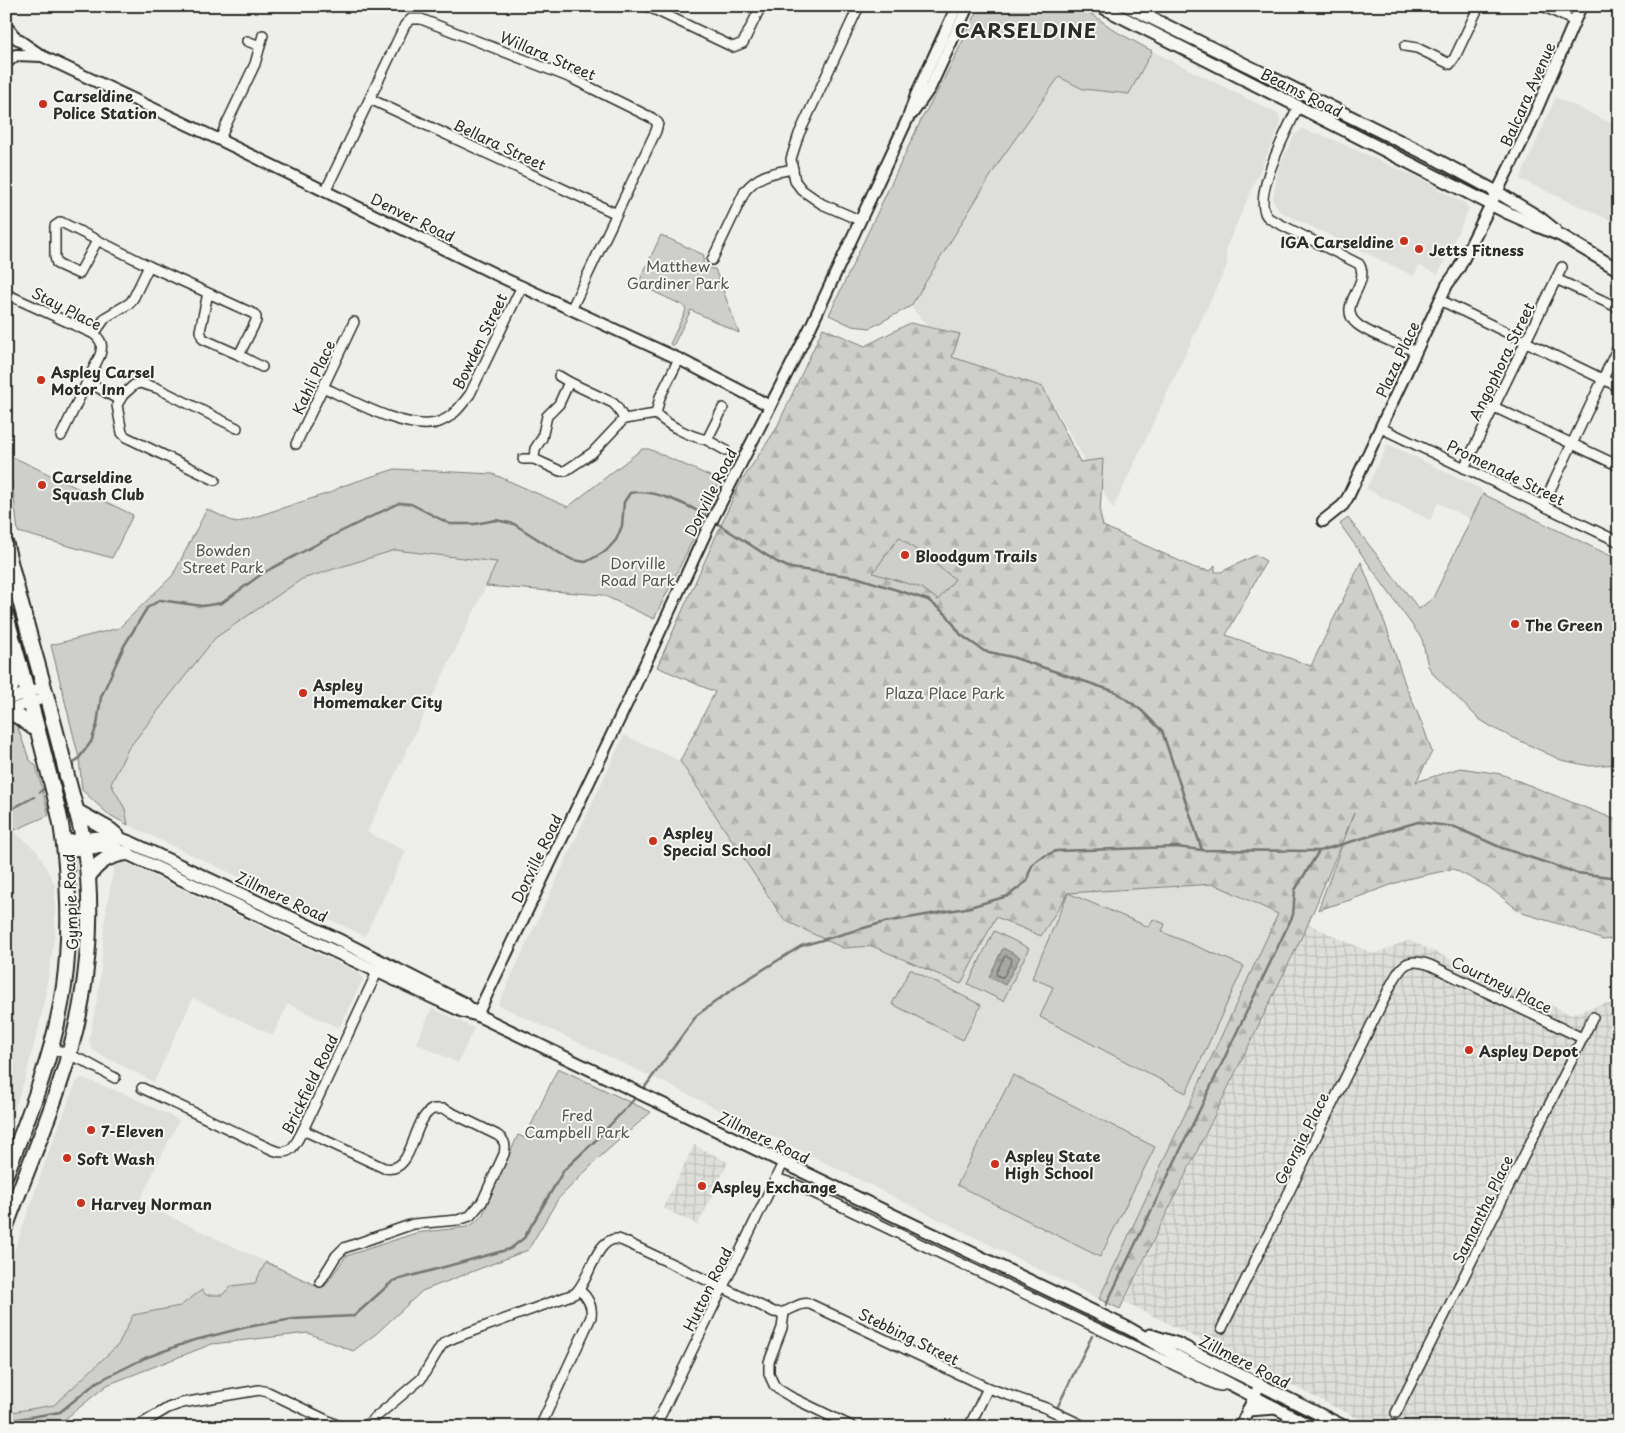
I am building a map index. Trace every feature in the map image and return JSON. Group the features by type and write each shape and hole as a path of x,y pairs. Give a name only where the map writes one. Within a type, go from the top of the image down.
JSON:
{"highway":[{"name":"Gympie Road","path":"6,545 62,753 84,844 88,877 89,917 87,961 81,1003 68,1055 6,1226"},
{"name":"Gympie Road","path":"6,615 57,806 64,846 68,914 64,988 52,1048 6,1174"},
{"path":"6,700 20,665"},
{"path":"6,711 19,717 38,731"},
{"path":"76,811 110,830 118,837"},
{"path":"88,877 96,866 106,859 114,855 127,853"}],"main road":[{"name":"Beams Road","path":"1100,6 1491,204 1562,236"},
{"name":"Beams Road","path":"1127,6 1432,157 1498,192 1540,218 1562,236 1619,270"},
{"name":"Zillmere Road","path":"84,844 99,836 118,837 187,868 380,966"},
{"name":"Zillmere Road","path":"64,846 84,844 115,848 465,1004 477,1015 1130,1328 1172,1354 1312,1427"},
{"name":"Zillmere Road","path":"1130,1328 1178,1344 1344,1427"},
{"path":"1248,1410 1276,1408"}],"street":[{"path":"648,6 733,47 743,43 761,6"},
{"path":"859,6 799,134 791,159 795,181 802,190 822,204 859,220"},
{"name":"Dorville Road","path":"477,1015 624,710 720,503 811,326 908,118 916,95 957,6"},
{"name":"Dorville Road","path":"908,118 930,88 968,6"},
{"path":"1405,46 1417,48 1450,64 1479,6"},
{"path":"1543,6 1574,22"},
{"name":"Balcara Avenue","path":"1498,192 1541,104 1581,6"},
{"name":"Willara Street","path":"325,192 405,25 411,19 421,19 571,78 652,118 658,123 656,131 571,310"},
{"name":"Denver Road","path":"6,26 16,38 42,56 571,310 679,359 770,406"},
{"path":"220,140 255,64 263,35"},
{"path":"247,41 260,46"},
{"name":"Denver Road","path":"6,63 16,55 42,56"},
{"name":"Bellara Street","path":"370,99 617,214"},
{"path":"1298,107 1272,162 1263,204 1264,213 1270,219 1360,264 1362,278 1350,305 1352,319 1360,326 1416,352"},
{"path":"712,260 745,191 753,181 762,176 793,169"},
{"path":"1491,204 1498,192"},
{"name":"Plaza Place","path":"1324,521 1343,505 1348,497 1440,300 1491,204"},
{"path":"97,241 79,274 57,264 55,257 55,229 60,222 149,266 254,314 256,321 239,355"},
{"path":"94,334 106,317 130,303 149,266"},
{"name":"Angophora Street","path":"1464,468 1562,267"},
{"path":"1556,279 1619,308"},
{"name":"Bowden Street","path":"323,387 404,422 438,423 450,417 470,394 522,286"},
{"path":"208,293 200,331 203,339 262,367"},
{"name":"Stay Place","path":"6,294 94,334 101,340 100,355 62,436"},
{"path":"1440,300 1619,388"},
{"name":"Kahli Place","path":"296,444 354,322"},
{"path":"1543,505 1619,345"},
{"path":"656,414 660,398 679,359"},
{"path":"559,376 613,403 618,407 624,420"},
{"path":"87,381 119,400"},
{"path":"534,459 535,449 542,438 547,416 559,404 569,382"},
{"path":"215,480 126,437 122,433 118,413 117,405 119,400 134,385 140,383 157,388 237,428"},
{"path":"1494,406 1619,466"},
{"path":"707,440 723,408"},
{"path":"523,459 534,459 560,471 565,471 592,453 624,420 656,414"},
{"path":"656,414 663,420 697,438 707,440 725,450"},
{"name":"Promenade Street","path":"1381,428 1619,542"},
{"path":"6,711 29,698 45,692"},
{"path":"6,700 29,698"},
{"name":"Courtney Place","path":"1409,962 1420,962 1430,965 1582,1038"},
{"name":"Georgia Place","path":"1222,1328 1391,985 1399,971 1409,962"},
{"name":"Brickfield Road","path":"142,1088 278,1152 286,1152 294,1147 303,1130 380,966"},
{"name":"Samantha Place","path":"1396,1413 1593,1018"},
{"path":"52,1048 91,1064 115,1078"},
{"path":"303,1130 384,1168 391,1169 402,1164 425,1116 433,1108 444,1109 498,1135 504,1140 505,1145 504,1154 482,1202 470,1216 458,1220 406,1226 344,1248 336,1256 320,1282"},
{"name":"Hutton Road","path":"655,1427 783,1163"},
{"name":"Zillmere Road","path":"776,1178 799,1186 1216,1385 1221,1386 1230,1383"},
{"path":"364,1427 421,1379 445,1342 568,1297 579,1290 602,1247 609,1241 617,1239 770,1311 784,1313 782,1328 769,1362 769,1374 774,1385 791,1397 853,1427"},
{"path":"1032,1298 1039,1284"},
{"path":"540,1427 591,1317 592,1308 588,1299 579,1290"},
{"name":"Stebbing Street","path":"784,1313 802,1303 810,1304 988,1388 1046,1408 1086,1427"},
{"path":"1240,1427 1260,1384"},
{"path":"969,1427 988,1388"},
{"path":"136,1427 168,1408 182,1403 258,1390 268,1392 341,1427"}],"shaded area":[{"path":"1152,51 1278,114 1280,125 1226,248 1227,265 1113,509 1043,387 952,357 911,306 1001,159 1059,77 1083,89 1129,94"},
{"path":"1556,97 1619,127 1619,227 1612,221 1520,179"},
{"path":"1303,129 1314,134 1318,133 1434,185 1439,190 1465,203 1469,209 1438,274 1419,266 1414,276 1279,211 1273,200 1278,169 1294,135"},
{"path":"1388,444 1481,489 1483,494 1471,519 1438,503 1430,520 1366,489"},
{"name":"Aspley Homemaker City","path":"395,550 498,562 367,832 406,851 365,936 128,825 125,809 111,784 128,749 215,638 302,579"},
{"name":"Aspley State High School","path":"624,735 680,761 784,920 843,948 872,946 961,983 996,917 1041,936 1068,893 1214,884 1278,914 1099,1299 665,1083 498,1005"},
{"path":"14,831 38,852 55,885 55,934 42,1014 25,1079 6,1132 6,834"},
{"path":"121,861 359,973 363,979 339,1028 288,1004 273,1035 193,998 154,1082 94,1051 89,1039 99,990 105,918 114,866"},
{"path":"1308,924 1374,954 1409,940 1570,1014 1607,1003 1619,1008 1619,1427 1375,1427 1125,1302"},
{"path":"432,1008 474,1028 458,1063 416,1043"},
{"path":"82,1078 125,1094 179,1120 139,1202 266,1262 255,1283 231,1286 222,1295 206,1295 202,1290 180,1306 133,1315 118,1345 54,1405 6,1413 6,1282 9,1266 47,1157 76,1082"},
{"path":"694,1145 728,1162 698,1225 663,1208"}],"green space":[{"path":"980,6 1074,6 1093,15 1117,32 1152,51 1129,94 1083,89 1059,77 1001,159 911,306 870,328 852,326 829,315 922,118 940,87"},
{"name":"Matthew Gardiner Park","path":"661,235 704,255 703,263 708,268 715,269 739,333 691,310 673,346 670,344 686,310 684,306 638,284"},
{"name":"Plaza Place Park","path":"910,323 960,334 952,357 1043,387 1080,462 1103,459 1100,514 1103,526 1195,568 1211,571 1215,565 1215,572 1221,572 1256,555 1266,561 1226,635 1311,666 1361,562 1432,752 1416,782 1460,768 1501,774 1619,821 1619,938 1603,940 1566,926 1522,913 1489,887 1453,869 1407,879 1318,910 1354,813 1308,924 1120,1309 1099,1299 1278,914 1214,884 1068,893 1041,936 996,917 961,984 872,946 843,948 784,920 680,761 715,692 657,667 739,485 776,429 823,328 865,346"},
{"path":"642,449 649,449 721,481 654,619 603,595 486,586 497,562 395,550 302,579 215,638 128,749 111,784 125,809 128,825 108,814 82,790 79,758 51,645 119,628 173,575 207,509 236,523 332,492 342,486 395,469 493,474 568,507"},
{"name":"Carseldine Squash Club","path":"9,455 133,515 112,558 18,532"},
{"name":"The Green","path":"1483,494 1619,560 1619,764 1590,766 1561,760 1495,729 1479,719 1434,675 1428,666 1422,639 1340,524 1348,518 1419,609 1433,598"},
{"name":"Bloodgum Trails","path":"899,537 955,579 938,600 922,588 873,573"},
{"path":"6,720 14,723 18,728 29,759 36,766 49,815 6,834"},
{"path":"1068,893 1149,927 1153,919 1165,924 1162,932 1244,966 1186,1093 1040,1017 1053,987 1032,978"},
{"path":"994,931 1029,948 1003,1001 968,984"},
{"path":"910,969 981,1005 963,1040 892,1004"},
{"name":"Fred Campbell Park","path":"558,1068 651,1112 602,1155 558,1199 528,1250 422,1291 377,1333 353,1351 308,1333 212,1344 107,1385 64,1420 6,1427 6,1413 54,1405 118,1345 133,1315 180,1306 202,1290 206,1295 222,1295 231,1286 255,1283 266,1262 319,1287 325,1286 346,1256 416,1233 467,1227 476,1222 483,1214 518,1135 525,1138"},
{"path":"1013,1075 1155,1147 1100,1257 957,1185"}],"water":[{"path":"1003,948 1020,957 1005,985 989,977"}],"waterway":[{"path":"70,767 91,742 97,725 101,697 124,646 147,608 160,600 202,606 222,603 263,573 399,503 411,504 450,524 475,524 496,520 514,524 561,554 573,560 586,562 606,551 616,540 622,526 624,502 630,493 650,493 672,499 711,519"},
{"path":"715,522 777,562 790,568 856,577 928,600 947,615 961,635 984,651 1012,657 1116,692 1141,710 1162,731 1202,850"},
{"path":"40,792 48,785"},
{"path":"6,812 34,797"},
{"path":"642,1091 697,1015 740,984 801,946 885,922 966,908 1008,896 1027,881 1033,864 1036,861 1056,851 1176,847 1202,850 1319,851 1418,822 1455,827 1502,848 1577,873 1619,878"},
{"path":"1106,1305 1293,915 1295,890 1319,851"},
{"path":"6,1421 60,1412 97,1382 145,1358 191,1341 247,1327 293,1319 354,1316 393,1281 510,1249 524,1238 564,1170 596,1140 638,1095"},
{"path":"1058,1406 1092,1336"},
{"path":"1048,1427 1051,1420"}],"place":[{"name":"Carseldine Police Station","path":"43,104"},
{"name":"IGA Carseldine","path":"1404,241"},
{"name":"Jetts Fitness","path":"1419,249"},
{"name":"Aspley Carsel Motor Inn","path":"41,380"},
{"name":"Carseldine Squash Club","path":"42,485"},
{"name":"Bloodgum Trails","path":"905,555"},
{"name":"The Green","path":"1515,624"},
{"name":"Aspley Homemaker City","path":"303,693"},
{"name":"Aspley Special School","path":"653,841"},
{"name":"Aspley Depot","path":"1469,1050"},
{"name":"7-Eleven","path":"91,1130"},
{"name":"Soft Wash","path":"67,1158"},
{"name":"Aspley State High School","path":"995,1164"},
{"name":"Aspley Exchange","path":"702,1186"},
{"name":"Harvey Norman","path":"81,1203"}],"district":[{"name":"CARSELDINE","path":"1026,30"}],"park label":[{"name":"Bowden Street Park","path":"223,558"},
{"name":"Dorville Road Park","path":"638,570"}]}
